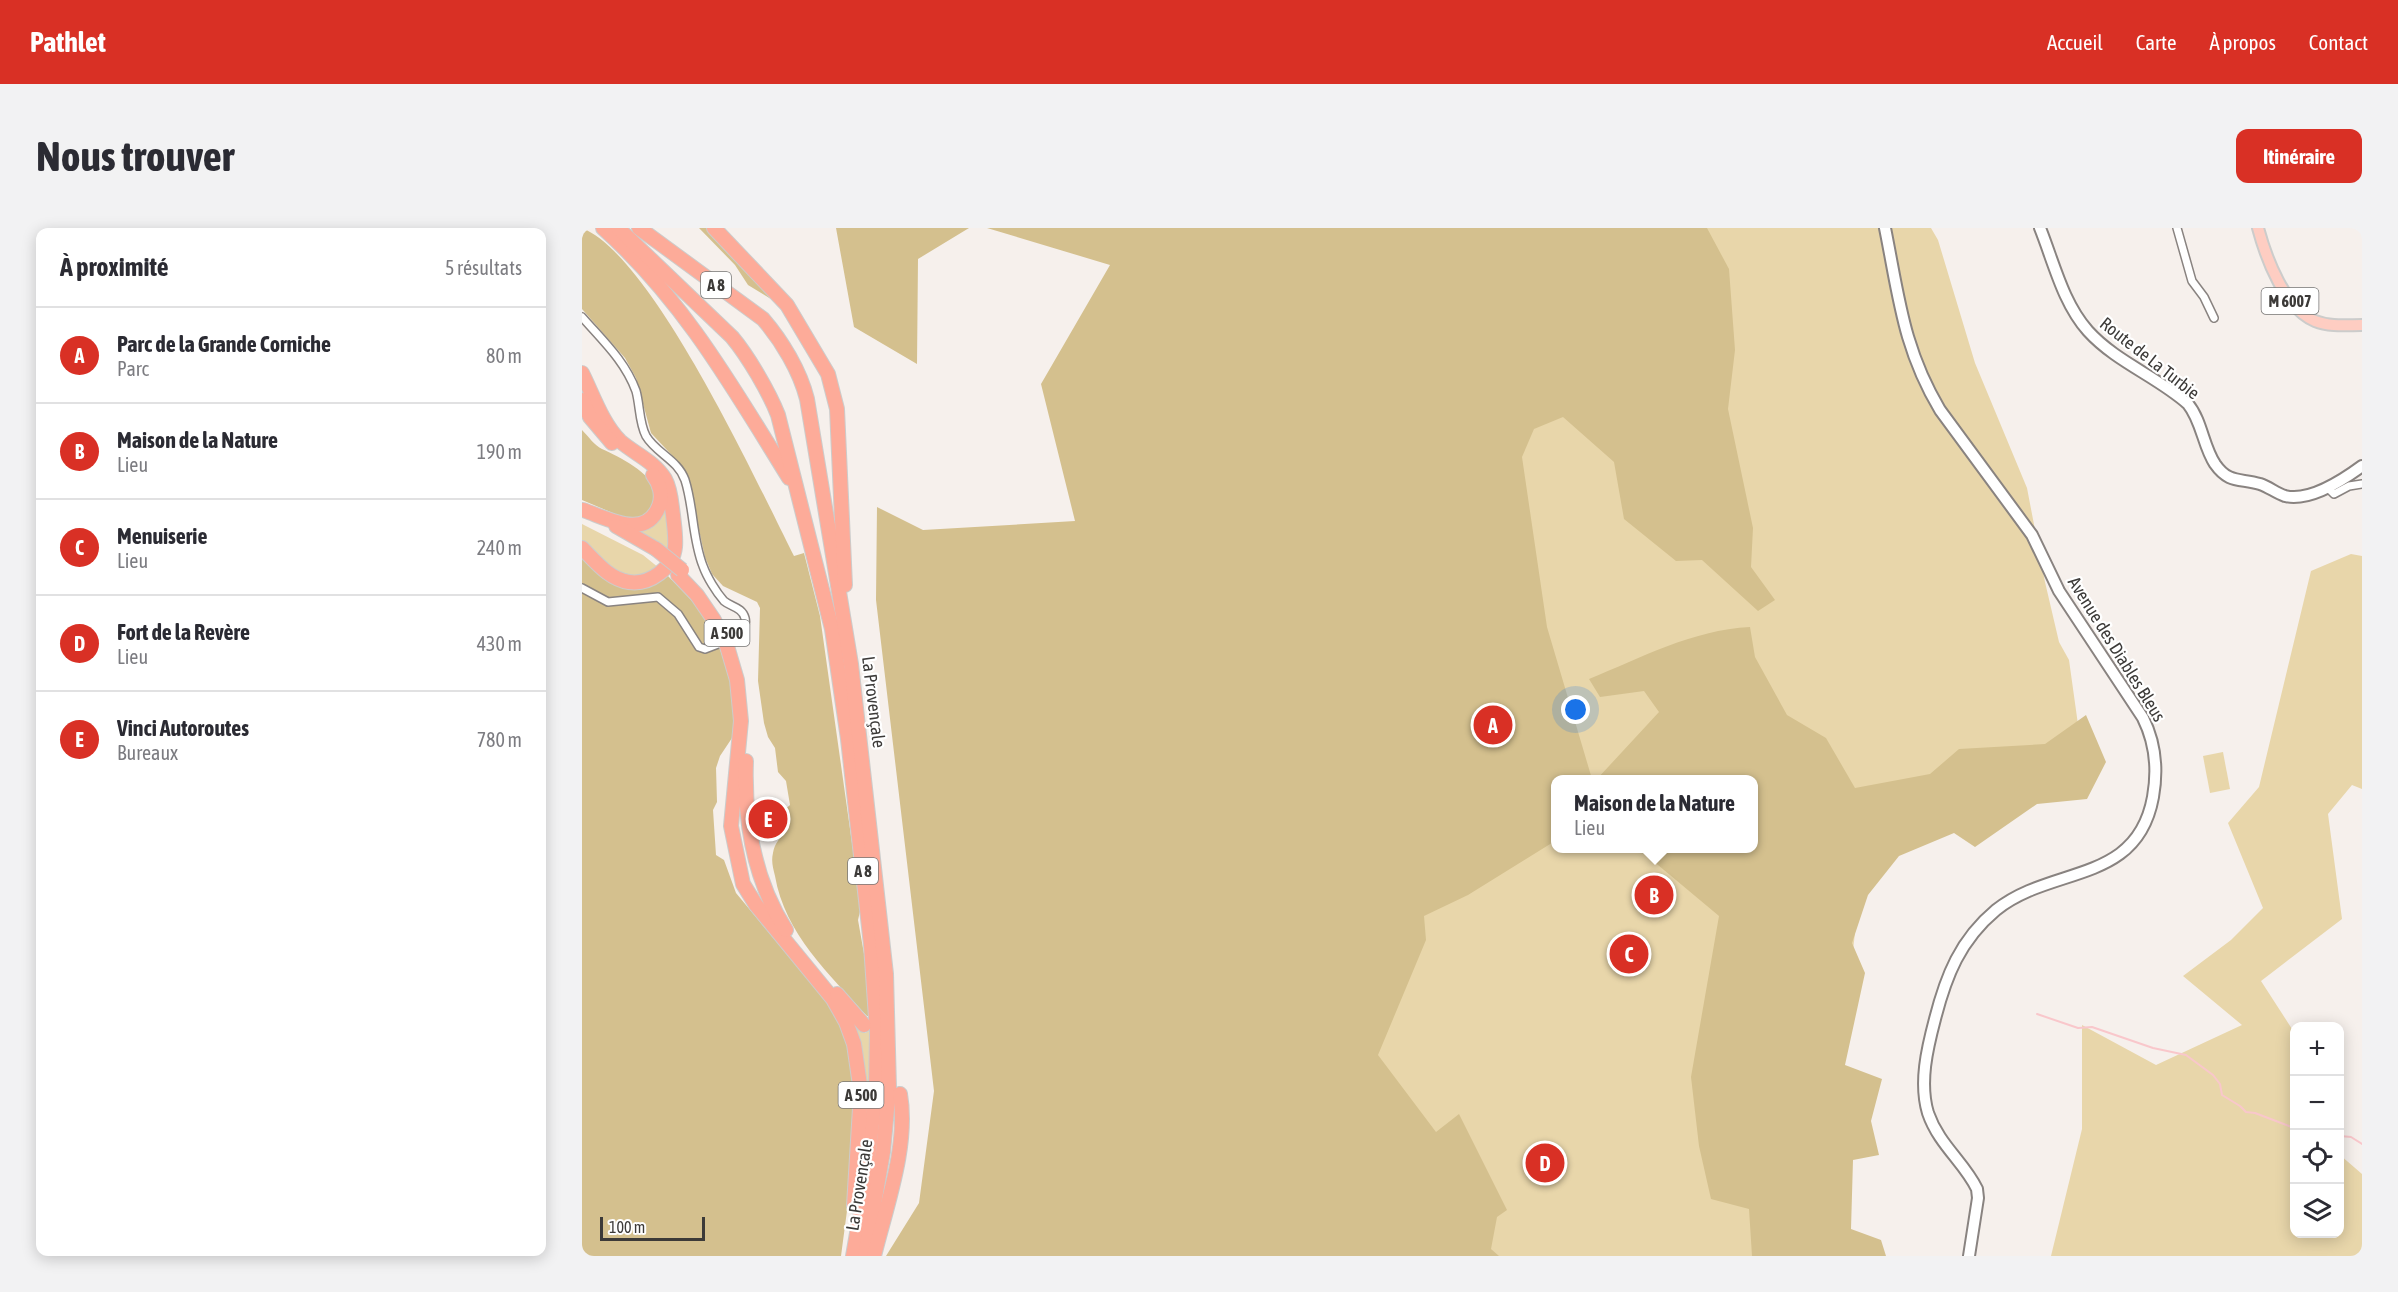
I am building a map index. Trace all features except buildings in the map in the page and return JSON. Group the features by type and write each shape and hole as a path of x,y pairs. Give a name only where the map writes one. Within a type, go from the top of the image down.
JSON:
{"highway":[{"path":"603,228 646,269 693,327 797,490"},
{"name":"La Provençale","path":"618,228 732,337 743,351 775,406 820,577 836,651 864,879 874,984 876,1096 867,1176 851,1256"},
{"name":"La Provençale","path":"639,228 763,319 774,332 800,377 809,409 847,638 881,917 889,1023 887,1118 865,1256"},
{"path":"714,228 787,305 832,382 837,409 847,638"},
{"path":"582,373 611,429 630,449 655,466 666,480 671,496 675,548 669,563 662,570 644,582 632,582 620,580 607,573 582,548"},
{"path":"582,400 590,417 601,432 656,478 661,498 652,518 637,525 621,524 582,512"},
{"name":"A 500","path":"582,512 654,552 697,586 718,615 741,671 747,723 747,812 766,892 780,922 799,949 864,1025"},
{"name":"A 500","path":"680,573 714,620 727,646 737,680 741,720 730,826 743,884 756,905 833,999 846,1022 854,1044 861,1099 851,1256"},
{"name":"A 500","path":"874,1256 901,1136 903,1112 900,1094"}],"main road":[{"name":"Avenue des Diables Bleus","path":"1885,228 1904,328 1910,350 1927,388 1940,410 2032,535 2059,591 2143,718 2152,739 2157,760 2157,779 2152,804 2139,836 2131,846 2119,857 2101,866 2028,890 1996,911 1966,944 1945,981 1933,1025 1923,1089 1928,1113 1937,1134 1977,1189 1978,1198 1969,1256"},
{"name":"Route de La Turbie","path":"2040,228 2057,275 2084,326 2102,344 2188,404 2196,417 2211,455 2223,474 2233,480 2260,484 2286,496 2296,496 2328,488 2344,480 2362,466"},
{"name":"M 6007","path":"2258,228 2277,277 2298,311 2327,324 2362,325"}],"street":[{"path":"2177,228 2193,281 2214,318"},
{"path":"582,317 611,348 627,371 635,390 644,433 651,443 682,473 703,566 723,599 741,611 746,621 743,629 735,636"},
{"path":"2328,488 2334,494 2349,486 2362,484"},
{"path":"582,588 608,602 617,603 658,597 678,614 699,647 705,649 718,644"}],"shaded area":[{"path":"582,228 610,247 640,281 671,325 701,375 794,556 804,553 820,616 861,907 858,920 866,965 871,1016 867,1016 810,952 798,935 780,897 772,856 776,844 786,830 782,812 790,805 786,781 778,772 775,748 768,737 764,723 758,681 760,608 757,602 723,586 712,574 705,557 689,485 681,465 651,433 636,378 625,358 582,309"},
{"path":"699,228 708,228 779,304 748,285 735,265"},
{"path":"836,228 969,228 918,259 917,364 854,327"},
{"path":"987,228 1707,228 1729,269 1735,350 1728,409 1753,528 1751,567 1775,600 1758,611 1702,560 1676,561 1624,519 1614,462 1563,417 1534,429 1522,457 1547,627 1591,775 1551,775 1551,843 1468,895 1424,916 1426,940 1378,1055 1436,1132 1459,1114 1507,1210 1497,1217 1491,1249 1499,1256 886,1256 919,1203 934,1091 876,600 877,507 923,530 1075,521 1041,384 1110,265"},
{"path":"1035,228 1931,228 1938,240 1975,363 2027,488 2059,642 2069,660 2087,789 1942,815 1860,889 1827,1177 1836,1256 918,1256 1083,531 1121,254"},
{"path":"582,430 599,448 634,466 648,478 655,493 651,511 638,519 627,519 582,500"},
{"path":"665,507 668,550 635,531 654,524 661,517"},
{"path":"582,524 643,555 659,568 634,575 624,575 616,571 600,560 582,542"},
{"path":"2351,554 2362,556 2362,789 2352,785 2328,814 2342,919 2261,981 2290,1026 2290,1238 2344,1238 2344,1158 2362,1174 2362,1256 2051,1256 2082,1129 2082,1025 2156,1065 2242,1025 2183,976 2231,940 2263,908 2228,823 2259,787 2311,571"},
{"path":"582,556 610,582 667,575 698,607 713,631 724,660 732,688 734,735 720,756 716,768 717,802 713,810 716,855 724,860 736,893 833,1010 846,1037 855,1076 852,1173 841,1256 582,1256"},
{"path":"1750,627 1755,657 1787,715 1826,738 1855,788 1930,774 1959,749 2045,744 2086,715 2106,762 2087,799 2037,804 1975,847 1954,833 1899,856 1868,895 1852,943 1865,973 1845,1065 1882,1079 1871,1121 1879,1155 1853,1160 1851,1229 1881,1240 1886,1256 1752,1256 1749,1209 1711,1199 1699,1146 1691,1077 1719,916 1646,853 1758,853 1758,775 1601,775 1659,712 1644,691 1600,697 1589,679 1687,639 1729,629"},
{"path":"2223,752 2230,789 2210,793 2203,756"},
{"path":"850,1022 857,1022 865,1033 871,1030 868,1122"}],"waterway":[{"path":"2037,1014 2078,1028 2092,1027 2153,1048 2186,1055 2213,1075 2220,1084 2222,1095 2246,1112 2255,1113 2290,1126"},
{"path":"2344,1136 2351,1137 2362,1144"}],"place":[{"name":"Parc de la Grande Corniche","path":"1493,725"},
{"name":"Vinci Autoroutes","path":"768,819"},
{"name":"Maison de la Nature","path":"1654,895"},
{"name":"Menuiserie","path":"1629,954"},
{"name":"Fort de la Revère","path":"1545,1163"}]}
